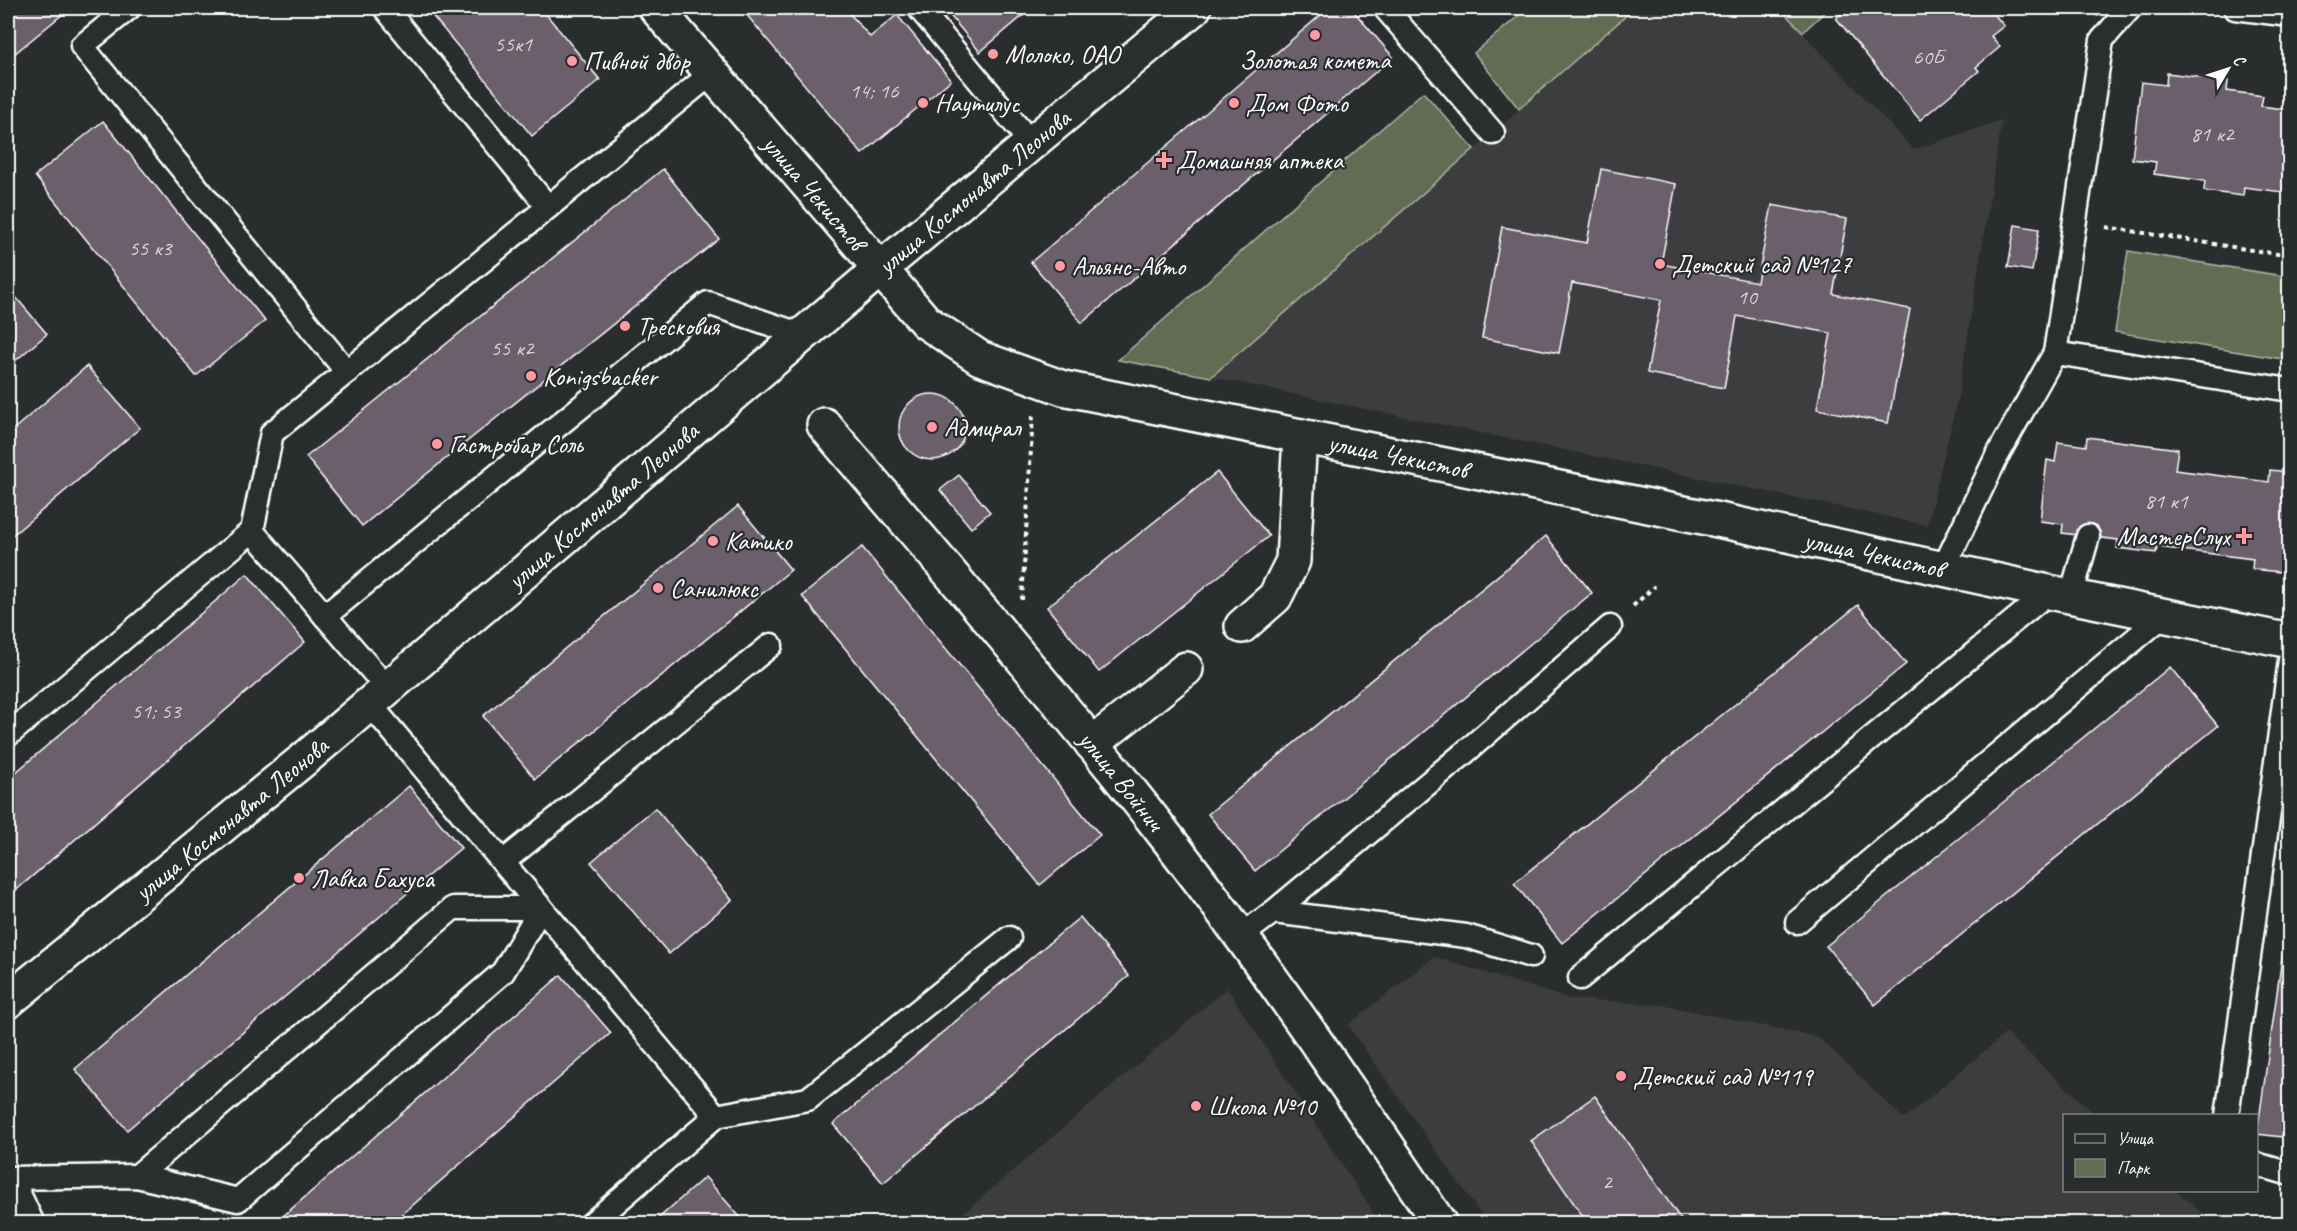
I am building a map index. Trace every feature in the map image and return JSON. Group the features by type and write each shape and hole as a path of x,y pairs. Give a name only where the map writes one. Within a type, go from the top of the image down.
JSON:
{"street":[{"name":"улица Чекистов","path":"656,8 926,322 980,358 1063,388 1723,521 2289,641"},
{"name":"улица Космонавта Леонова","path":"8,1001 308,756 879,270 1194,8"},
{"name":"улица Войнич","path":"824,425 1018,654 1167,838 1282,992 1440,1224"},
{"path":"1242,626 1275,597 1293,561 1300,436"},
{"path":"1092,744 1186,669"},
{"path":"8,1183 27,1224"}],"lane":[{"path":"129,8 82,46 346,372"},
{"path":"385,8 548,207"},
{"path":"919,8 1031,143"},
{"path":"1385,8 1493,133"},
{"path":"1943,569 1996,456 2055,353 2102,40 2130,8"},
{"path":"2235,8 2289,15"},
{"path":"8,735 252,531 272,433 712,73"},
{"path":"325,616 708,303 802,336"},
{"path":"2055,353 2289,390"},
{"path":"252,531 325,616 378,696 503,862 716,1116"},
{"path":"1580,978 2060,594 2088,536"},
{"path":"1797,922 2164,615"},
{"path":"1240,936 1274,912 1462,755 1610,627"},
{"path":"503,862 771,645"},
{"path":"2227,1114 2289,660"},
{"path":"137,1176 453,908 541,908"},
{"path":"8,1178 137,1176 238,1200 503,972 541,908"},
{"path":"1274,912 1466,936 1531,956"},
{"path":"591,1224 716,1116 808,1099 1008,938"},
{"path":"2258,1165 2289,1174"}],"path":[{"path":"2074,222 2289,256"},
{"path":"1018,654 1035,379"}],"shaded area":[{"name":"Детский сад №127","path":"1635,8 1779,8 1914,150 2002,120 1958,397 1927,525 1211,377"},
{"name":"Детский сад №119","path":"1434,957 1570,999 1662,1005 1818,1037 1904,1119 2006,1033 2095,1114 2063,1114 2063,1192 2178,1192 2213,1223 1996,1224 1994,1221 1990,1224 1487,1223 1348,1025"},
{"name":"Школа №10","path":"1227,988 1380,1223 952,1223"}],"green space":[{"path":"1528,8 1635,8 1519,109 1474,53"},
{"path":"1779,8 1829,8 1803,32"},
{"path":"1423,92 1474,149 1211,377 1118,360"},
{"path":"2128,251 2289,277 2289,360 2115,332"}],"building":[{"path":"8,8 70,8 8,59"},
{"path":"426,8 541,8 600,80 532,136"},
{"path":"741,8 845,8 870,37 897,15 951,80 862,154"},
{"path":"944,8 1032,8 980,52"},
{"path":"1329,8 1351,8 1393,57 1082,323 1031,262"},
{"path":"1849,8 1989,8 2004,26 1991,36 2000,47 1976,67 1979,71 1920,120 1836,18"},
{"path":"2082,8 2103,8 2098,16"},
{"path":"2167,73 2228,81 2227,91 2263,96 2261,106 2290,110 2290,193 2244,187 2243,196 2204,191 2205,181 2154,174 2156,162 2132,159 2141,82 2166,85"},
{"path":"103,121 265,321 196,376 35,176"},
{"path":"663,169 719,239 362,526 306,457"},
{"path":"1601,169 1676,184 1661,264 1757,282 1772,205 1847,219 1833,294 1910,309 1888,423 1817,409 1831,333 1737,316 1724,388 1647,373 1661,300 1572,283 1559,353 1482,338 1502,227 1587,243"},
{"path":"2015,225 2039,229 2032,271 2008,267"},
{"path":"8,288 47,334 8,367"},
{"path":"87,366 140,428 8,539 8,434"},
{"name":"Адмирал","path":"932,394 945,396 955,404 963,414 965,427 963,440 955,450 945,458 932,460 919,458 909,450 901,440 899,427 901,414 909,404 919,396"},
{"path":"2087,437 2178,449 2175,470 2269,482 2270,470 2290,472 2290,573 2252,569 2253,559 2157,547 2156,553 2117,548 2118,540 2062,533 2063,524 2040,521 2047,460 2055,462 2058,442 2086,446"},
{"path":"1217,472 1269,536 1099,672 1047,607"},
{"path":"959,475 990,512 971,528 940,490"},
{"path":"738,506 791,570 535,779 483,716"},
{"path":"1546,536 1592,593 1255,871 1208,814"},
{"path":"862,547 1100,835 1040,885 802,596"},
{"path":"247,574 305,642 8,897 8,779"},
{"path":"1858,605 1906,664 1562,943 1514,883"},
{"path":"2170,667 2218,726 1875,1005 1826,946"},
{"path":"409,786 461,848 127,1130 75,1069"},
{"path":"655,808 732,900 669,954 591,862"},
{"path":"2290,901 2290,1138 2258,1134"},
{"path":"1080,917 1129,976 883,1183 833,1124"},
{"path":"561,975 611,1033 391,1224 274,1224"},
{"path":"1595,1096 1684,1224 1588,1224 1531,1141"},
{"path":"705,1177 746,1224 652,1224"}],"place":[{"name":"Золотая комета","path":"1315,35"},
{"name":"Молоко, ОАО","path":"993,54"},
{"name":"Пивной двор","path":"572,61"},
{"name":"Наутилус","path":"923,103"},
{"name":"Дом Фото","path":"1234,103"},
{"name":"Домашняя аптека","path":"1164,160"},
{"name":"Детский сад №127","path":"1660,264"},
{"name":"Альянс-Авто","path":"1060,266"},
{"name":"Тресковия","path":"625,326"},
{"name":"Konigsbacker","path":"531,376"},
{"name":"Адмирал","path":"932,427"},
{"name":"Гастробар Соль","path":"437,444"},
{"name":"МастерСлух","path":"2244,536"},
{"name":"Катико","path":"713,541"},
{"name":"Санилюкс","path":"658,588"},
{"name":"Лавка Бахуса","path":"299,878"},
{"name":"Детский сад №119","path":"1621,1076"},
{"name":"Школа №10","path":"1196,1106"}]}
